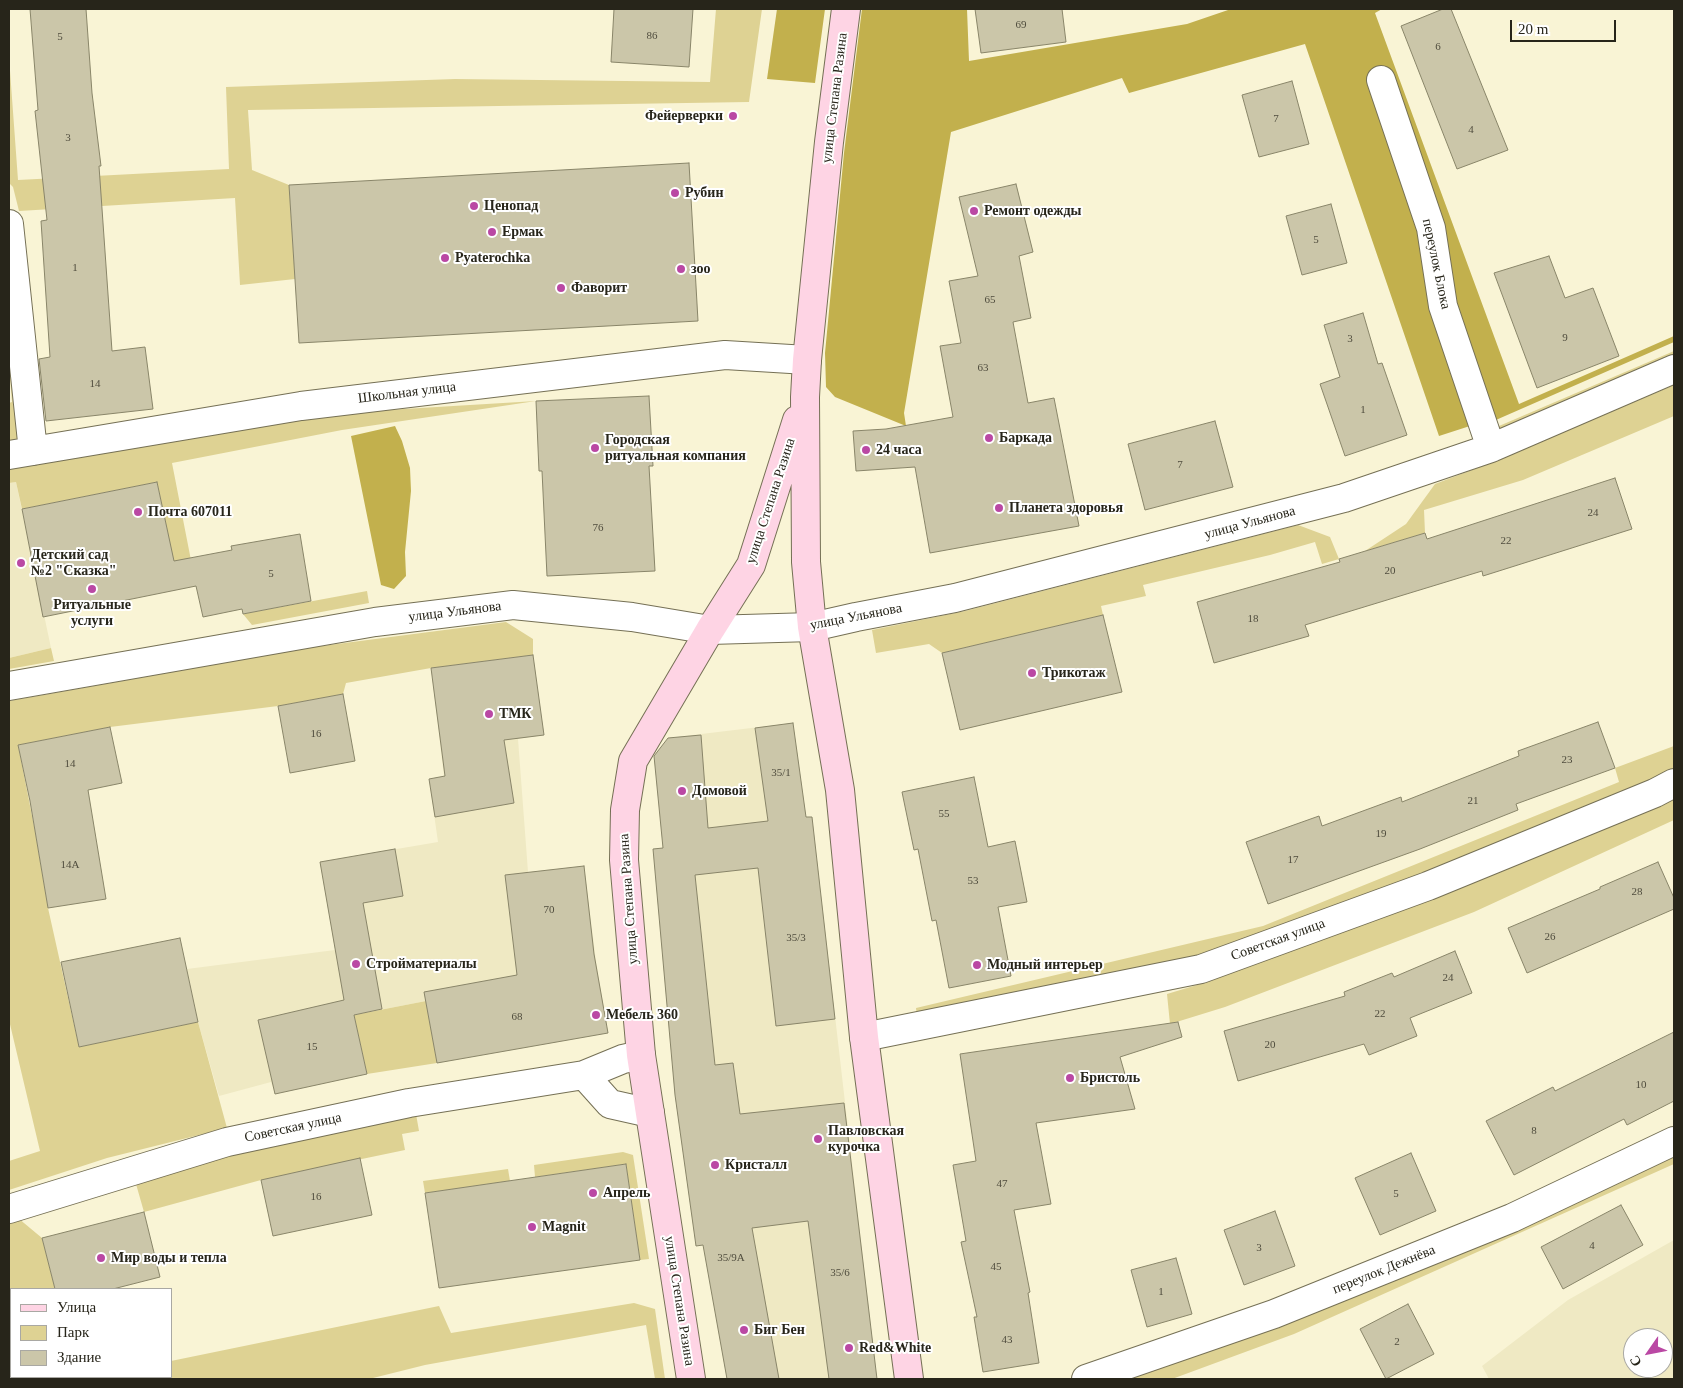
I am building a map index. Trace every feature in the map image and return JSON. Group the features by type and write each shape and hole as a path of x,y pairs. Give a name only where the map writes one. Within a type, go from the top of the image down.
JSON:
{"main road":[{"name":"улица Степана Разина","path":"846,9 829,142 807,360 805,397 806,562 812,627 840,790 864,1037 909,1379"},
{"name":"улица Степана Разина","path":"691,1379 641,1055 624,860 627,800 633,762 710,630 751,565 805,397"}],"street":[{"name":"переулок Блока","path":"1381,80 1431,228 1443,306 1491,448"},
{"path":"9,224 21,453"},
{"name":"Школьная улица","path":"21,453 301,406 725,355 807,360"},
{"name":"улица Ульянова","path":"9,686 375,622 513,605 632,617 710,630 812,627 955,598 1344,498 1491,448 1674,369"},
{"name":"Советская улица","path":"864,1037 1201,969 1428,886 1674,783"},
{"name":"Советская улица","path":"9,1209 227,1142 409,1104 584,1075 623,1059 641,1055"},
{"path":"584,1075 610,1104 650,1113"},
{"name":"переулок Дежнёва","path":"1086,1379 1274,1314 1512,1218 1674,1140"}],"shaded area":[{"path":"777,9 825,9 815,83 767,79"},
{"path":"862,9 967,9 969,61 1187,24 1231,9 1382,9 1375,13 1519,404 1674,336 1674,342 1489,423 1473,425 1439,436 1305,44 1129,93 1122,78 951,132 904,413 906,426 835,397 826,387 825,353 844,153"},
{"path":"395,426 402,441 410,468 411,491 405,552 406,576 394,589 381,585 351,436"},
{"name":"Детский сад №2 \"Сказка\"","path":"16,482 51,648 9,658 9,483"},
{"path":"533,655 544,735 518,739 528,872 584,866 596,961 608,1033 437,1063 426,1001 354,1015 367,1074 275,1094 271,1082 219,1096 198,1022 187,969 335,950 320,862 438,842 429,779 444,776 431,668"},
{"path":"793,723 806,817 812,817 877,1379 727,1379 703,1245 696,1246 675,1095 653,849 663,848 654,756 668,738"},
{"path":"1674,1240 1674,1379 1489,1379 1482,1366 1568,1300"}],"green space":[{"path":"716,9 762,9 749,102 248,110 252,170 289,185 295,279 240,285 235,198 19,211 13,187 9,183 9,57 18,180 229,169 226,87 455,79 710,82"},
{"path":"9,313 23,439 9,442 9,403 12,402 9,365"},
{"path":"1674,351 1674,356 1494,433 1492,429"},
{"path":"1674,385 1674,416 1523,480 1424,510 1425,533 1365,551 1406,524 1435,484 1498,460"},
{"path":"536,401 342,430 172,463 196,586 148,595 168,534 157,482 22,509 16,482 9,483 9,468 338,413"},
{"path":"1298,525 1330,537 1339,559 1322,564 1315,542 1270,555 1143,585 1146,596 1101,606 1103,615 942,653 929,644 876,653 872,630 965,611"},
{"path":"367,591 369,603 252,625 243,614"},
{"path":"506,622 533,639 533,655 431,668 346,683 343,694 278,706 110,727 18,745 48,908 79,1047 198,1022 227,1128 107,1158 9,1190 9,1161 40,1151 9,1020 9,701 314,647"},
{"path":"51,648 54,661 9,669 9,658"},
{"path":"1674,746 1674,772 1653,783 1204,959 917,1018 916,1008 1263,926 1619,782 1615,768"},
{"path":"1674,799 1674,820 1474,912 1225,1007 1170,1024 1167,994 1207,982 1653,809"},
{"path":"426,1001 437,1063 367,1074 354,1015"},
{"path":"416,1114 419,1131 402,1134 405,1150 261,1180 144,1212 136,1184 224,1155"},
{"path":"1674,1148 1674,1164 1294,1334 1172,1379 1117,1379"},
{"path":"623,1152 633,1155 649,1259 640,1260 626,1164 535,1177 534,1165"},
{"path":"508,1169 510,1181 425,1193 423,1181"},
{"path":"18,1218 42,1238 55,1288 10,1288 10,1378 79,1379 9,1379 9,1221"},
{"path":"634,1303 655,1309 665,1379 655,1379 646,1325 425,1365 369,1379 86,1379 172,1378 172,1361 439,1306 451,1333"}],"building":[{"path":"30,9 86,9 92,93 101,166 99,166 112,351 145,347 153,409 46,421 39,359 50,357 41,221 47,220 35,111 38,110"},
{"path":"614,9 693,9 689,67 611,62"},
{"path":"975,9 1062,9 1066,42 981,53"},
{"path":"1443,9 1451,9 1508,150 1457,169 1401,26"},
{"path":"1292,81 1309,144 1259,157 1242,95"},
{"name":"Ермак","path":"689,163 698,321 299,343 289,185"},
{"path":"1016,184 1033,252 1019,256 1031,318 1013,322 1028,403 1054,398 1079,526 930,553 915,467 856,471 853,431 886,429 953,417 940,346 961,343 949,281 978,276 959,197"},
{"path":"1331,204 1347,263 1302,275 1286,216"},
{"path":"1549,256 1565,298 1593,288 1619,356 1537,388 1494,273"},
{"path":"1363,313 1378,364 1382,363 1407,435 1345,456 1320,384 1340,377 1324,325"},
{"path":"649,396 653,466 649,466 655,571 547,576 542,471 539,471 536,401"},
{"path":"1215,421 1233,487 1145,510 1128,444"},
{"path":"1615,478 1632,529 1483,576 1482,571 1305,625 1309,636 1214,663 1197,602 1340,562 1339,559 1425,533 1427,539"},
{"path":"157,482 174,561 232,550 231,546 300,534 311,601 243,614 242,609 203,617 196,586 43,617 22,509"},
{"name":"Трикотаж","path":"1103,615 1122,692 960,730 942,653"},
{"name":"ТМК","path":"533,655 544,735 504,740 514,803 435,817 429,779 445,776 431,668"},
{"path":"343,694 355,761 290,773 278,706"},
{"path":"1598,722 1615,768 1516,804 1518,810 1420,849 1268,904 1246,842 1319,816 1322,826 1401,797 1402,802 1519,756 1518,751"},
{"path":"793,723 806,817 812,817 835,1019 776,1026 758,868 695,875 715,1065 733,1063 740,1114 844,1103 877,1379 829,1379 808,1221 752,1228 779,1379 727,1379 703,1245 696,1246 675,1095 653,849 663,848 654,756 668,738 701,735 708,828 768,821 755,728"},
{"path":"110,727 122,783 88,790 106,899 48,908 30,801 18,745"},
{"path":"974,777 988,847 1015,841 1027,902 998,907 1011,976 949,988 936,920 932,921 918,849 914,850 902,792"},
{"path":"395,849 403,896 363,903 382,1009 354,1015 367,1074 275,1094 258,1020 344,1000 320,862"},
{"path":"1658,862 1674,898 1674,909 1527,973 1508,928"},
{"path":"584,866 594,954 608,1033 437,1063 424,992 517,975 505,875"},
{"path":"180,938 198,1022 79,1047 61,962"},
{"path":"1455,951 1472,993 1410,1018 1417,1036 1369,1055 1364,1044 1238,1081 1224,1031 1345,996 1344,992 1392,973 1394,977"},
{"path":"1178,1022 1182,1037 1120,1057 1135,1109 1036,1123 1051,1204 1014,1210 1030,1292 1028,1293 1039,1363 983,1372 974,1317 977,1317 961,1242 966,1241 953,1165 976,1161 960,1054"},
{"path":"1674,1032 1674,1101 1627,1125 1624,1119 1514,1175 1486,1121 1553,1087 1555,1091"},
{"path":"1411,1153 1436,1211 1380,1235 1355,1178"},
{"path":"360,1158 372,1215 273,1236 261,1180"},
{"name":"Magnit","path":"626,1164 640,1260 439,1288 425,1193"},
{"path":"1621,1205 1643,1245 1563,1289 1541,1247"},
{"path":"1275,1211 1295,1266 1244,1285 1224,1230"},
{"name":"Мир воды и тепла","path":"144,1212 160,1277 117,1288 55,1288 42,1238"},
{"path":"1176,1258 1192,1314 1147,1327 1131,1270"},
{"path":"1408,1304 1434,1354 1386,1379 1360,1329"}],"place":[{"name":"Фейерверки","path":"733,116"},
{"name":"Рубин","path":"675,193"},
{"name":"Ценопад","path":"474,206"},
{"name":"Ремонт одежды","path":"974,211"},
{"name":"Ермак","path":"492,232"},
{"name":"Pyaterochka","path":"445,258"},
{"name":"зоо","path":"681,269"},
{"name":"Фаворит","path":"561,288"},
{"name":"Баркада","path":"989,438"},
{"name":"Городская ритуальная компания","path":"595,448"},
{"name":"24 часа","path":"866,450"},
{"name":"Планета здоровья","path":"999,508"},
{"name":"Почта 607011","path":"138,512"},
{"name":"Детский сад №2 \"Сказка\"","path":"21,563"},
{"name":"Ритуальные услуги","path":"92,589"},
{"name":"Трикотаж","path":"1032,673"},
{"name":"ТМК","path":"489,714"},
{"name":"Домовой","path":"682,791"},
{"name":"Стройматериалы","path":"356,964"},
{"name":"Модный интерьер","path":"977,965"},
{"name":"Мебель 360","path":"596,1015"},
{"name":"Бристоль","path":"1070,1078"},
{"name":"Павловская курочка","path":"818,1139"},
{"name":"Кристалл","path":"715,1165"},
{"name":"Апрель","path":"593,1193"},
{"name":"Magnit","path":"532,1227"},
{"name":"Мир воды и тепла","path":"101,1258"},
{"name":"Биг Бен","path":"744,1330"},
{"name":"Red&White","path":"849,1348"}]}
